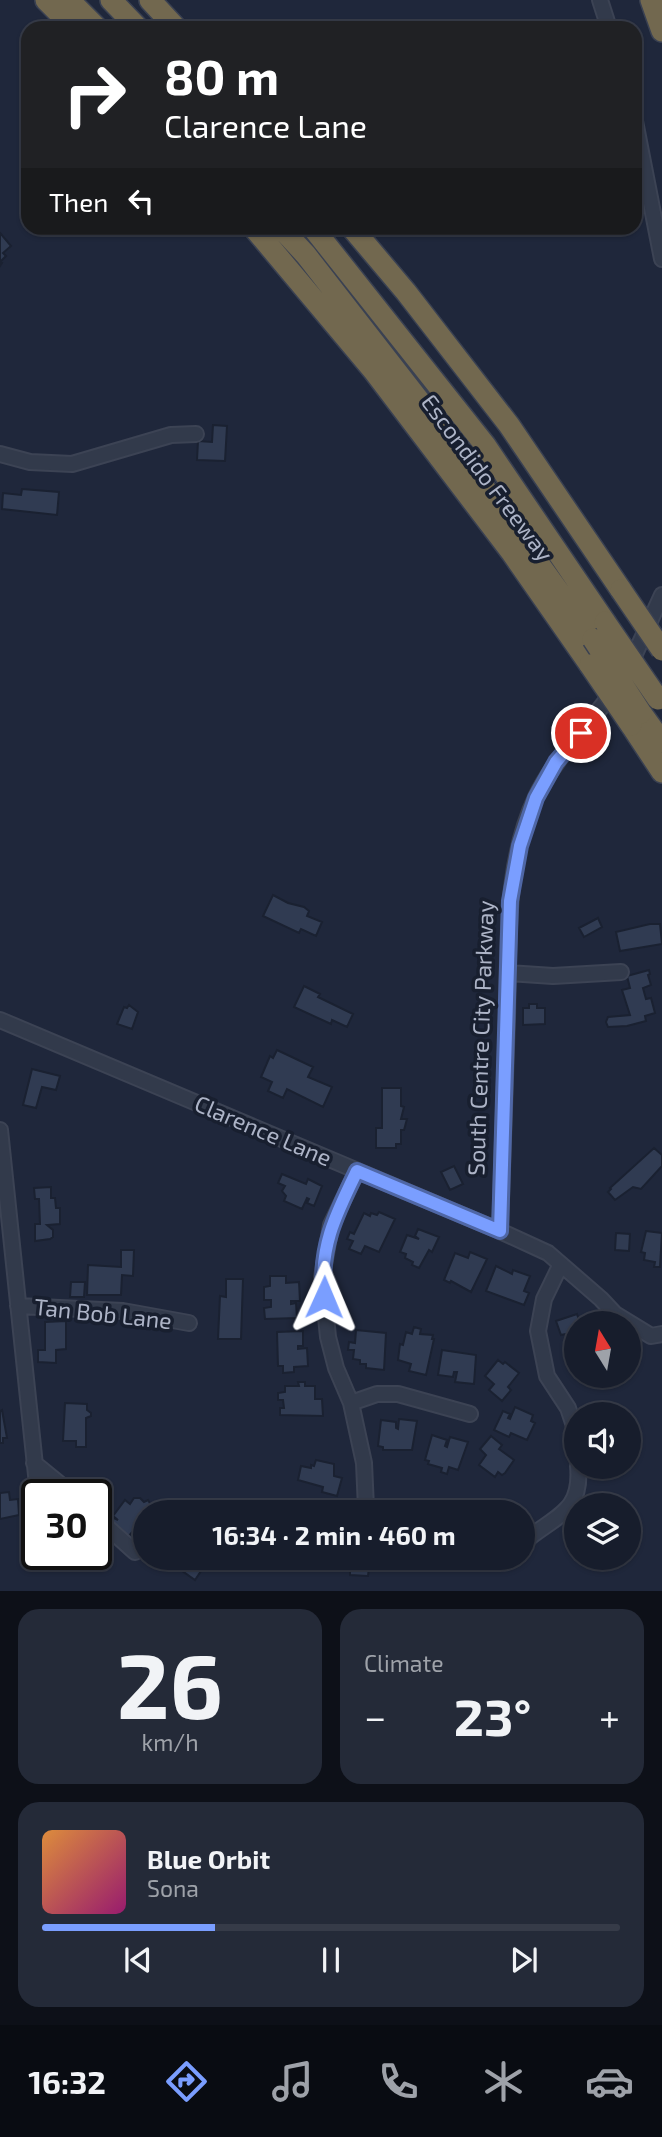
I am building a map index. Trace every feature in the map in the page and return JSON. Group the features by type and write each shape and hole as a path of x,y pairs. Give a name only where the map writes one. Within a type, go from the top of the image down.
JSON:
{"highway":[{"path":"46,0 67,21"},
{"path":"69,0 90,21"},
{"path":"111,0 131,21"},
{"path":"150,0 170,21"},
{"path":"651,0 662,31"},
{"name":"Escondido Freeway","path":"260,235 373,370 512,553 590,665 636,719 662,772"},
{"path":"287,235 306,255 599,631 660,701"},
{"path":"319,235 485,445 599,631 636,719 662,742"},
{"name":"Escondido Freeway","path":"358,235 406,292 509,425 662,650"}],"street":[{"path":"600,0 608,21"},
{"path":"642,157 662,259"},
{"path":"0,454 30,462 72,464 171,435 196,434"},
{"name":"South Centre City Parkway","path":"500,1231 510,901 520,846 536,798 556,762 594,719 628,670 662,595"},
{"path":"508,974 553,976 621,972"},
{"name":"Clarence Lane","path":"0,1020 548,1253 615,1314 651,1336 662,1334"},
{"path":"0,1129 36,1479"},
{"path":"357,1171 331,1225 322,1277 328,1337 336,1368 351,1403 364,1463 366,1500"},
{"path":"561,1264 544,1299 538,1331 547,1376 564,1402"},
{"name":"Tan Bob Lane","path":"18,1306 123,1311 189,1323"},
{"path":"351,1403 377,1394 398,1394 470,1414"},
{"path":"34,1463 54,1479"},
{"path":"535,1533 573,1504 579,1479"},
{"path":"112,1531 133,1550"}],"building":[{"path":"0,233 11,246 3,253 6,256 0,262"},
{"path":"213,425 227,426 225,461 197,460 198,441 212,442"},
{"path":"22,489 59,492 57,515 2,509 3,493 21,495"},
{"path":"273,895 304,907 309,911 307,916 322,922 316,936 301,929 299,933 263,916"},
{"path":"598,918 602,927 584,937 579,928"},
{"path":"660,924 662,944 620,951 616,932"},
{"path":"649,970 651,985 643,988 646,999 651,998 655,1013 645,1016 646,1021 608,1027 608,1017 630,1015 622,990 630,988 627,976"},
{"path":"304,986 320,994 318,997 353,1014 347,1027 332,1020 331,1024 294,1007"},
{"path":"529,1004 545,1008 545,1024 523,1025 523,1008 529,1008"},
{"path":"129,1005 138,1012 132,1029 117,1024 124,1007"},
{"path":"277,1050 313,1067 308,1077 332,1087 323,1107 287,1089 283,1098 268,1091 272,1082 261,1077 270,1056 273,1058"},
{"path":"32,1069 60,1076 56,1090 42,1087 36,1108 23,1105"},
{"path":"382,1088 401,1088 401,1106 404,1107 401,1119 407,1119 404,1130 401,1130 401,1144 396,1144 396,1148 376,1148 376,1128 382,1128"},
{"path":"654,1148 662,1155 662,1166 641,1189 633,1187 615,1200 608,1192 610,1188"},
{"path":"454,1166 463,1184 450,1190 441,1172"},
{"path":"282,1174 306,1184 308,1179 322,1186 314,1206 307,1203 307,1198 302,1209 284,1201 286,1196 282,1191 285,1186 278,1183"},
{"path":"51,1187 51,1198 55,1198 56,1208 60,1208 60,1224 47,1225 53,1230 53,1237 35,1241 35,1224 40,1224 39,1199 35,1199 34,1188"},
{"path":"379,1212 395,1219 379,1252 365,1246 361,1254 349,1249 353,1241 347,1239 350,1232 354,1234 364,1213 370,1216 371,1213 377,1215"},
{"path":"418,1229 439,1237 432,1252 429,1250 419,1268 405,1258 406,1254 400,1252 407,1235 419,1239 415,1236"},
{"path":"646,1231 662,1233 660,1267 654,1267 655,1262 644,1260 645,1253 641,1252"},
{"path":"616,1233 630,1234 629,1251 615,1250"},
{"path":"121,1250 134,1250 133,1276 122,1275 121,1295 87,1295 88,1265 121,1267"},
{"path":"470,1252 487,1259 471,1292 444,1280 455,1253 468,1258"},
{"path":"496,1266 512,1274 513,1270 530,1276 524,1291 529,1293 524,1305 486,1291"},
{"path":"270,1276 286,1276 286,1283 299,1282 300,1301 291,1301 291,1304 296,1303 297,1318 265,1319 264,1308 271,1307 271,1300 264,1300 264,1287 270,1286"},
{"path":"226,1279 243,1279 241,1339 218,1339 220,1296 226,1297"},
{"path":"71,1282 85,1282 84,1297 70,1297"},
{"path":"564,1318 564,1334 561,1335 556,1321"},
{"path":"66,1321 66,1349 56,1350 56,1363 38,1362 38,1350 45,1350 45,1322"},
{"path":"414,1327 421,1329 420,1334 433,1335 434,1339 426,1375 409,1371 411,1364 398,1360 400,1344 403,1345 406,1332 412,1334"},
{"path":"356,1330 386,1333 384,1370 366,1368 366,1364 360,1364 360,1360 353,1359 354,1350 348,1350 349,1342 355,1343"},
{"path":"303,1331 303,1346 298,1346 298,1349 307,1348 308,1366 294,1367 294,1372 283,1373 283,1366 278,1366 277,1332"},
{"path":"442,1350 476,1355 474,1384 455,1382 457,1372 454,1372 453,1377 438,1375"},
{"path":"498,1360 519,1373 508,1387 511,1390 502,1401 489,1390 494,1384 485,1376"},
{"path":"298,1382 305,1382 305,1386 315,1386 315,1399 322,1399 323,1416 280,1415 280,1408 284,1408 283,1400 278,1400 278,1393 285,1392 285,1386 299,1386"},
{"path":"65,1403 87,1404 91,1416 86,1418 86,1447 76,1447 76,1441 63,1441"},
{"path":"515,1407 533,1415 531,1421 535,1423 527,1440 511,1433 509,1437 494,1430 503,1411 510,1414 510,1419"},
{"path":"2,1410 7,1438 3,1438 3,1443 0,1443 0,1411"},
{"path":"399,1419 417,1421 412,1450 383,1450 383,1447 378,1446 381,1420 396,1422 398,1429"},
{"path":"432,1435 447,1440 447,1447 450,1437 468,1442 458,1470 449,1467 447,1474 441,1472 442,1468 428,1464 429,1461 425,1460"},
{"path":"491,1436 502,1445 499,1449 514,1460 505,1473 502,1475 498,1472 495,1477 479,1465 486,1455 480,1449"},
{"path":"316,1460 334,1464 334,1476 342,1478 337,1496 322,1492 323,1487 298,1480 301,1466 311,1468"},
{"path":"9,1492 10,1500 18,1499 19,1515 0,1519 0,1493"},
{"path":"134,1498 142,1500 133,1500 133,1531 128,1537 112,1525 112,1520 114,1518 118,1520 113,1516 125,1500 130,1504"},
{"path":"181,1570 202,1570 195,1580"},
{"path":"350,1570 369,1570 368,1576 350,1575"}],"route":[{"path":"324,1297 322,1277 331,1225 357,1171 500,1231 510,901 520,846 536,798 556,762 581,733"}]}
